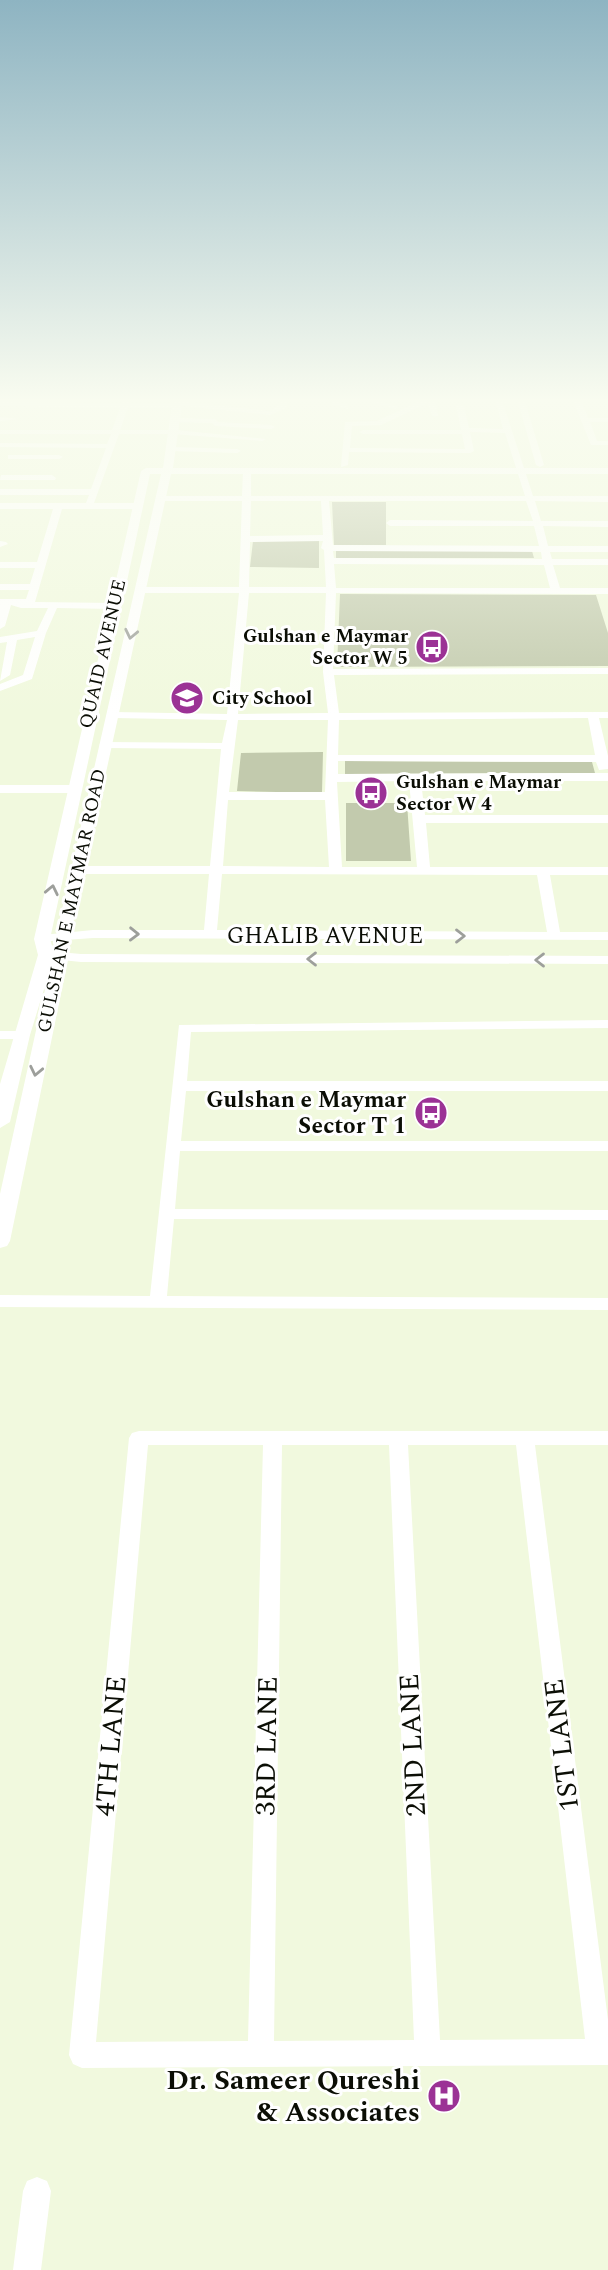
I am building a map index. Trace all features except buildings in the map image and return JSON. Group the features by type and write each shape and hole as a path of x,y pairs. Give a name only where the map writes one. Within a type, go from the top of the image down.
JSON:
{"main road":[{"name":"QUAID AVENUE","path":"54,955 42,939 73,789 139,503"},
{"name":"GULSHAN E MAYMAR ROAD","path":"0,1241 54,955 62,938 114,715 159,503"},
{"path":"0,1122 21,1035 54,955"}],"street":[{"path":"210,936 244,590 245,503"},
{"path":"325,503 331,590 328,672 334,717 331,796 336,869"},
{"path":"387,503 390,549"},
{"path":"530,503 555,589"},
{"path":"0,506 138,506"},
{"path":"2,604 30,602 58,506"},
{"path":"390,523 608,524"},
{"path":"245,539 390,549 608,549"},
{"path":"329,561 608,562"},
{"path":"0,565 41,565"},
{"path":"0,587 35,587"},
{"path":"140,590 607,590 608,604"},
{"path":"2,604 114,606"},
{"path":"0,626 2,604"},
{"path":"0,688 29,677 41,633 54,605"},
{"path":"0,640 41,633"},
{"path":"0,678 5,675 13,636"},
{"path":"328,672 608,671"},
{"path":"114,715 608,715"},
{"path":"332,778 607,780 593,715"},
{"path":"105,745 227,746"},
{"path":"334,758 604,759"},
{"path":"415,779 424,870"},
{"path":"0,789 73,789"},
{"path":"224,796 331,796"},
{"path":"420,819 608,819"},
{"path":"78,870 608,871"},
{"path":"543,870 554,936"},
{"name":"GHALIB AVENUE","path":"42,939 93,934 608,936"},
{"name":"GHALIB AVENUE","path":"54,955 95,958 608,960"},
{"path":"158,1303 184,1028 608,1024"},
{"path":"0,1035 21,1035"},
{"path":"178,1086 608,1086"},
{"path":"173,1146 608,1146"},
{"path":"166,1214 608,1215"},
{"path":"0,1301 608,1304"},
{"name":"4TH LANE","path":"261,2053 82,2055 139,1438 273,1438"},
{"path":"273,1438 608,1438"},
{"name":"3RD LANE","path":"261,2053 273,1438"},
{"name":"2ND LANE","path":"397,1438 428,2052"},
{"name":"1ST LANE","path":"525,1438 603,2052"},
{"path":"261,2053 603,2052"},
{"path":"27,2270 37,2191"}],"green space":[{"path":"332,503 386,503 386,545 334,545"},
{"path":"319,540 319,568 250,567 253,541"},
{"path":"336,550 532,551 534,558 336,558"},
{"path":"340,594 596,595 608,633 608,666 337,667"},
{"path":"323,752 322,793 237,791 241,753"},
{"path":"345,761 592,762 595,773 345,774"},
{"path":"346,803 407,803 411,861 346,861"}],"place":[{"name":"Gulshan e Maymar Sector W 5","path":"432,647"},
{"name":"City School","path":"187,698"},
{"name":"Gulshan e Maymar Sector W 4","path":"371,793"},
{"name":"Gulshan e Maymar Sector T 1","path":"431,1113"},
{"name":"Dr. Sameer Qureshi & Associates","path":"444,2096"}]}
